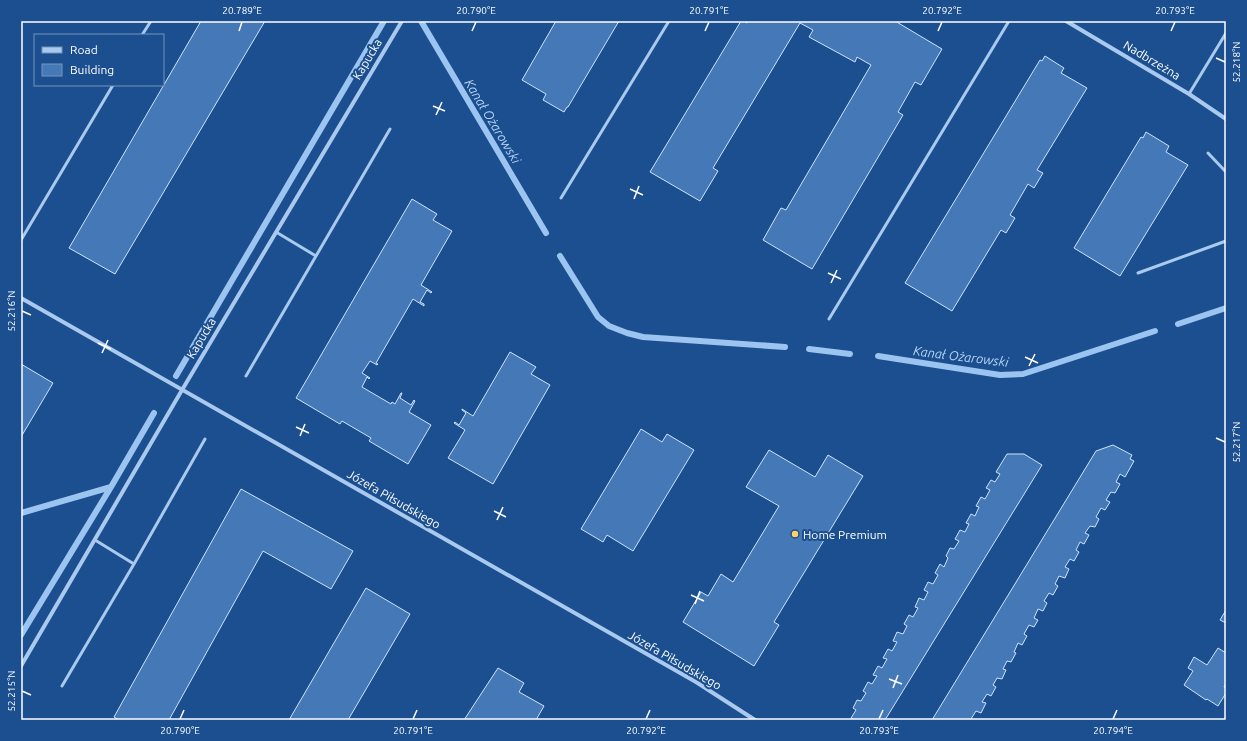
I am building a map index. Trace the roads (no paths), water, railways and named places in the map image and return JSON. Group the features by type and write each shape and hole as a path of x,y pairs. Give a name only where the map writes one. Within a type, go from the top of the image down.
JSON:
{"street":[{"name":"Kapucka","path":"21,666 182,390 402,21"},
{"name":"Nadbrzeżna","path":"1066,21 1189,94 1226,119"},
{"name":"Józefa Piłsudskiego","path":"21,298 696,682 755,720"}],"lane":[{"path":"143,34 150,21"},
{"path":"561,198 669,21"},
{"path":"829,319 1009,21"},
{"path":"1189,94 1226,33"},
{"path":"21,240 112,86"},
{"path":"246,376 390,129"},
{"path":"1208,153 1226,172"},
{"path":"276,232 316,256"},
{"path":"1138,273 1226,241"},
{"path":"62,686 205,439"},
{"path":"94,540 134,564"}],"waterway":[{"path":"176,376 384,21"},
{"name":"Kanał Ożarowski","path":"421,21 546,233"},
{"name":"Kanał Ożarowski","path":"560,256 598,317 609,326 643,337 785,347"},
{"name":"Kanał Ożarowski","path":"1178,324 1226,308"},
{"name":"Kanał Ożarowski","path":"878,356 1000,375 1023,374 1155,331"},
{"name":"Kanał Ożarowski","path":"809,349 850,354"},
{"path":"21,513 111,487 154,413"},
{"path":"21,635 111,487"}],"place":[{"name":"Home Premium","path":"795,534"}]}
